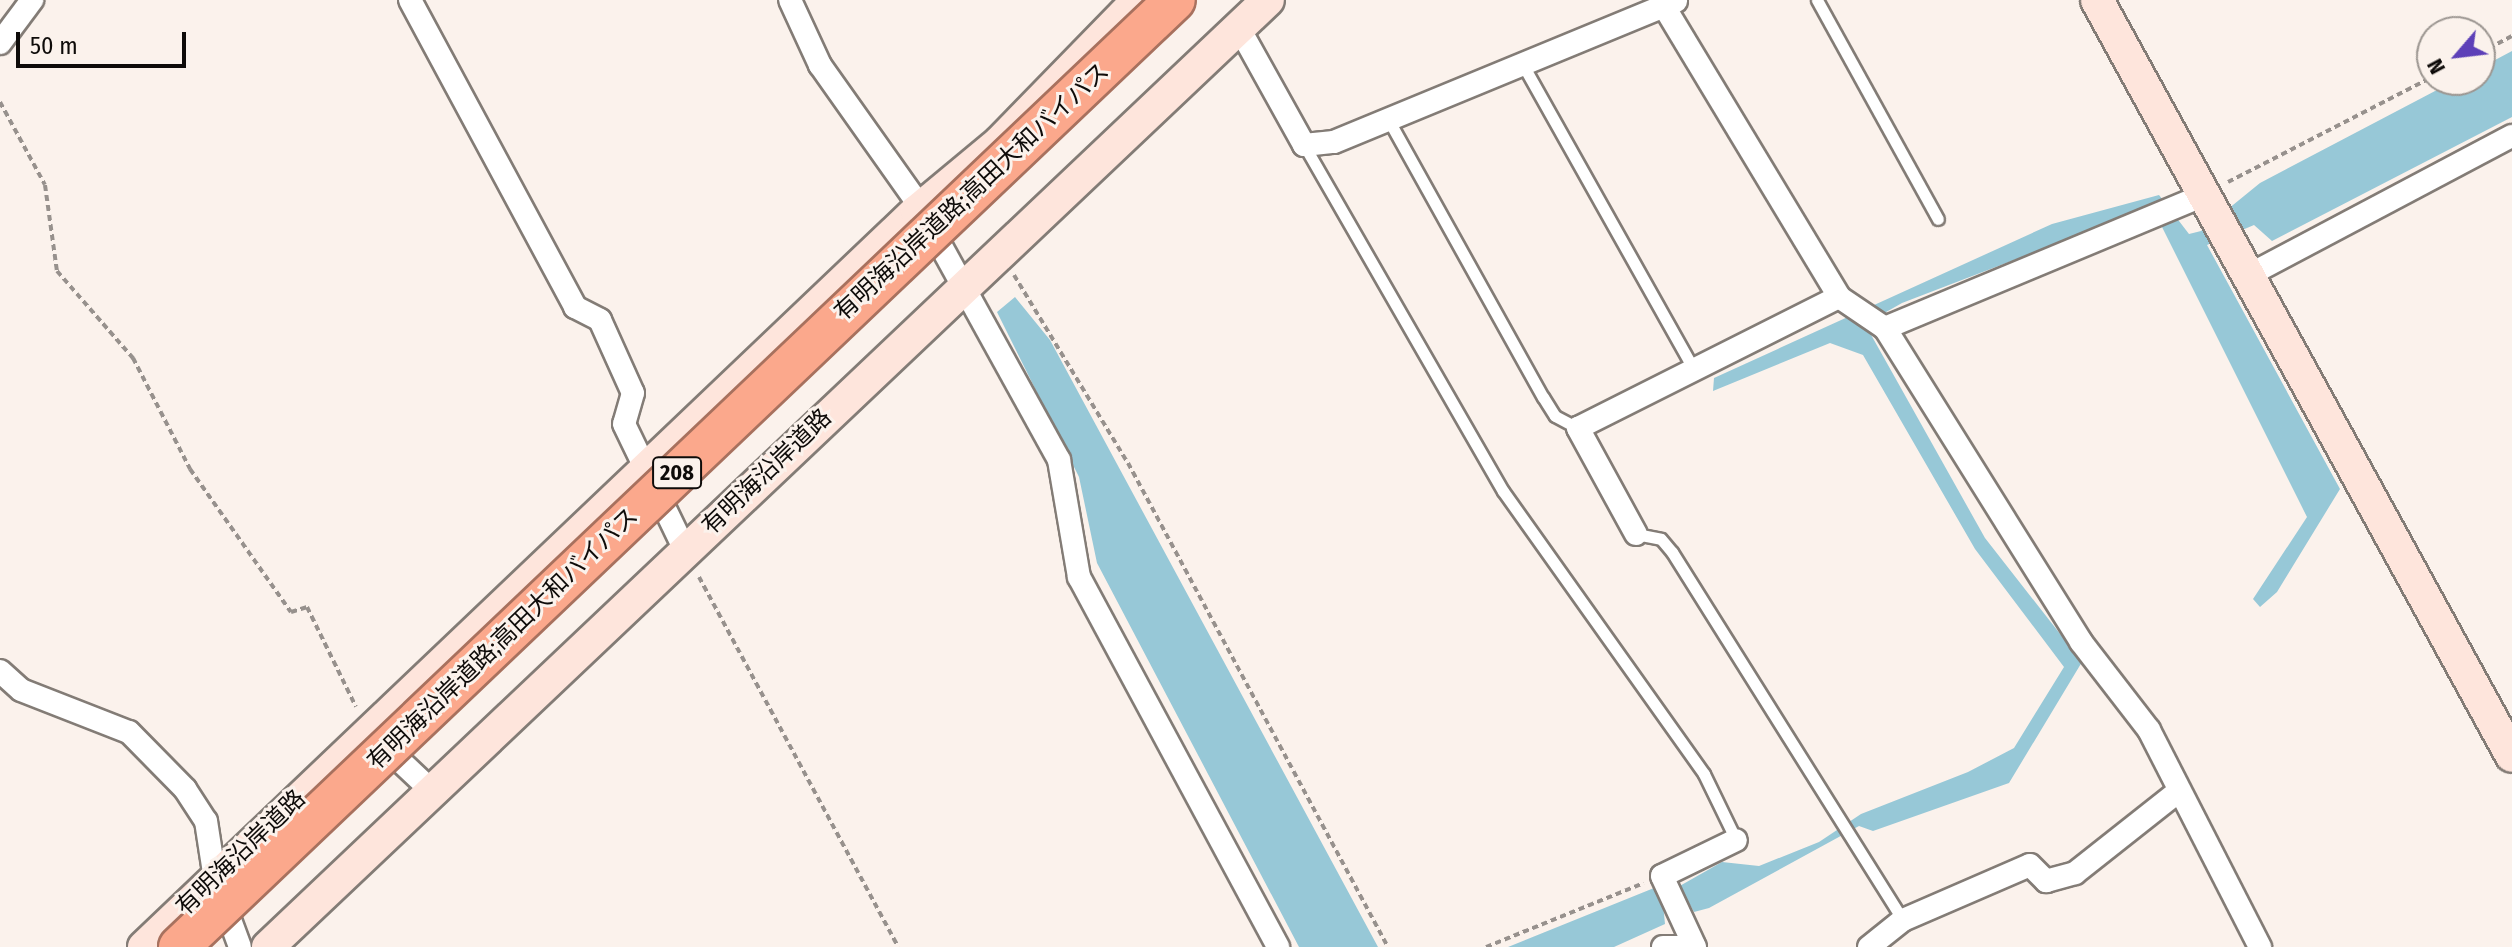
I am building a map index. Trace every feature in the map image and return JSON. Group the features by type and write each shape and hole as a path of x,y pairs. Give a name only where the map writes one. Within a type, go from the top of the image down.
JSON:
{"highway":[{"name":"有明海沿岸道路;高田大和バイパス","path":"179,947 1175,0"}],"main road":[{"name":"有明海沿岸道路","path":"144,947 367,730 917,211 1000,142 1138,0"},
{"name":"有明海沿岸道路","path":"268,947 997,252 1234,14 1268,0"},
{"path":"2097,0 2512,756"}],"street":[{"path":"0,43 32,0"},
{"path":"410,0 575,307 600,320 633,393 624,424 685,550"},
{"path":"790,0 820,65 963,284 1059,460 1079,577 1278,947"},
{"path":"1234,14 1304,145 1334,142 1671,4 1839,297 1885,328 2081,642 2149,730 2260,947"},
{"path":"2249,275 2512,136"},
{"path":"1885,328 2202,196"},
{"path":"1636,534 1578,428 1839,297"},
{"path":"0,671 21,690 129,732 159,760 206,821 215,879 240,947"},
{"path":"367,730 432,791"},
{"path":"1869,947 1903,920 2030,865 2046,881 2075,873 2179,791"},
{"path":"1663,947 1694,946 1662,876 1736,840"}],"lane":[{"path":"1817,0 1938,219"},
{"path":"1523,65 1694,370"},
{"path":"1388,118 1555,416 1578,428"},
{"path":"1304,145 1503,491 1704,774 1736,840"},
{"path":"1636,534 1661,539 1672,552 1903,920"}],"path":[{"path":"2202,196 2416,85"},
{"path":"0,102 45,185 57,271 133,358 190,469 291,612 307,607 367,730"},
{"path":"997,252 1041,309 1099,412 1388,947"},
{"path":"685,550 898,947"},
{"path":"1486,947 1662,876"}],"water":[{"path":"2512,51 2512,117 2272,241 2254,225 2207,245 2340,489 2277,592 2260,607 2253,599 2307,517 2152,207 1902,303 1865,324 1985,538 2082,662 2009,783 1873,831 1859,826 1709,908 1694,912 1684,894 1663,904 1665,924 1614,947 1508,947 1654,888 1662,896 1722,862 1759,866 1819,842 1861,814 1968,772 2014,748 2064,667 1975,549 1863,355 1830,343 1713,391 1714,378 2052,224 2159,195 2189,234 2201,231 2260,183 2426,96 2496,96 2496,60"},
{"path":"1015,297 1050,340 1378,947 1299,947 1097,563 1079,477 997,312"}]}
